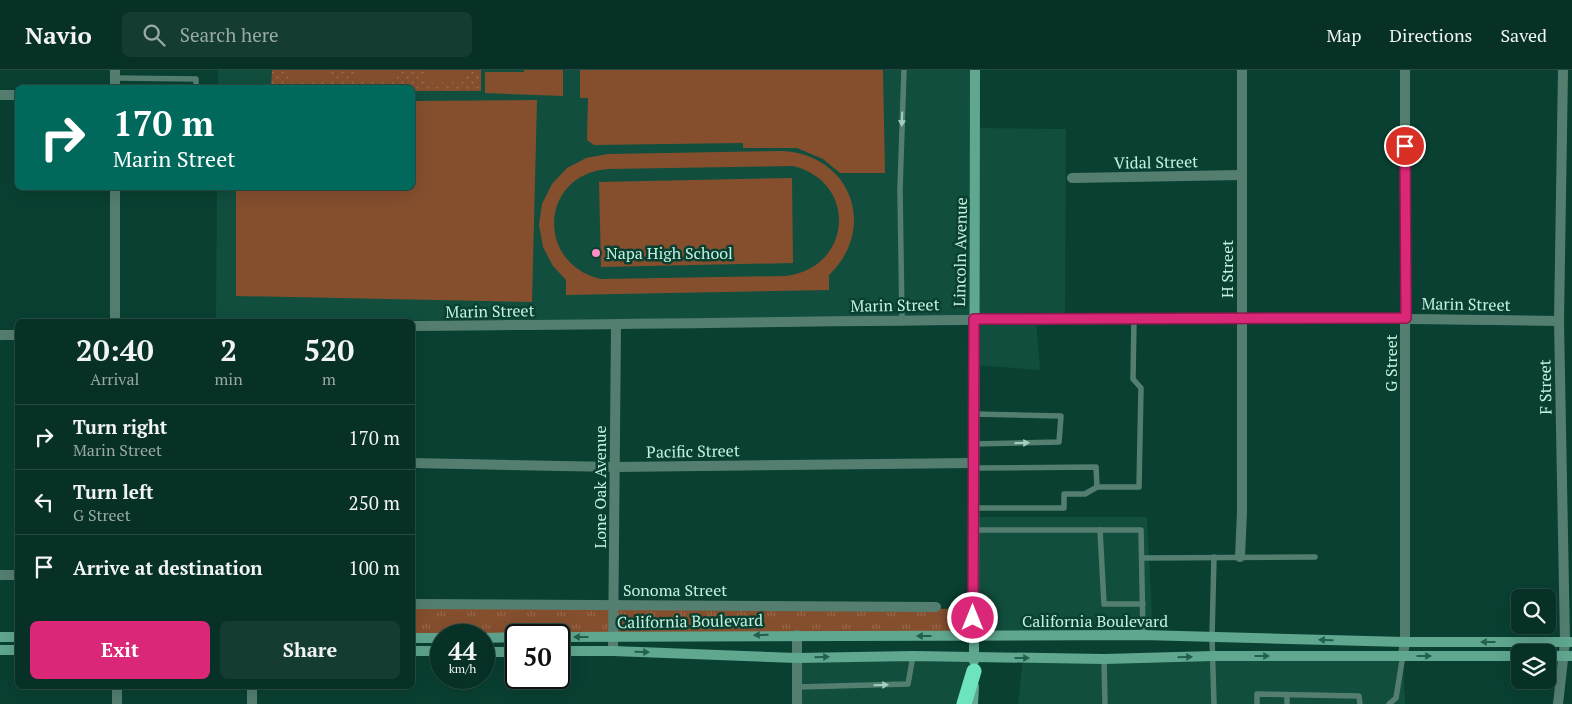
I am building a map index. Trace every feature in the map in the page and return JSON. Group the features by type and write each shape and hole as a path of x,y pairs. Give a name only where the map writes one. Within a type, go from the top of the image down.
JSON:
{"highway":[{"path":"964,704 974,664"}],"street":[{"name":"Lincoln Avenue","path":"973,704 974,70"},
{"name":"H Street","path":"1240,557 1242,70"},
{"name":"G Street","path":"1402,655 1405,642 1405,70"},
{"name":"F Street","path":"1558,704 1568,656 1558,321 1563,70"},
{"path":"0,95 15,95"},
{"name":"Vidal Street","path":"1072,178 1241,175"},
{"path":"115,190 115,319"},
{"name":"Marin Street","path":"415,326 974,319 1406,318 1558,321"},
{"name":"Lone Oak Avenue","path":"613,650 616,324"},
{"path":"0,335 15,336"},
{"name":"Pacific Street","path":"415,463 615,467 973,466"},
{"path":"0,575 15,575"},
{"name":"Sonoma Street","path":"415,604 936,607"},
{"path":"797,635 797,704"},
{"name":"California Boulevard","path":"570,637 1143,635 1405,642 1568,642"},
{"path":"0,637 15,637"},
{"path":"415,638 430,638"},
{"path":"0,650 15,650"},
{"name":"California Boulevard","path":"570,651 613,650 797,658 913,656 974,664 1213,656 1511,656"},
{"path":"415,651 430,651"},
{"path":"116,689 117,704"},
{"path":"252,689 252,704"}],"lane":[{"path":"902,320 900,189 904,70"},
{"path":"115,78 196,79 196,85"},
{"path":"973,508 1064,508 1064,494 1084,494 1097,487 1139,487 1141,388 1133,378 1134,319"},
{"path":"973,414 1061,416 1059,442 973,444"},
{"path":"973,466 1096,467 1097,487"},
{"path":"973,530 1141,530 1143,635"},
{"path":"1100,530 1104,604 1143,604"},
{"path":"1214,557 1212,637 1214,704"},
{"path":"1142,558 1315,557"},
{"path":"1389,704 1396,698 1402,655"},
{"path":"798,687 908,684 913,656"},
{"path":"1104,659 1105,704"},
{"path":"1257,704 1258,694 1359,696 1360,704"},
{"path":"1287,694 1287,704"}],"shaded area":[{"name":"Napa High School","path":"218,70 975,70 976,128 1066,129 1065,319 1036,319 1040,370 974,365 974,319 216,319 217,190 415,190 415,85 218,85"},
{"path":"973,517 1147,517 1153,636 972,636"},
{"path":"1403,655 1405,704 1018,704 1023,658"},
{"path":"973,657 964,704 797,704 797,658"}],"green space":[{"path":"272,70 481,70 481,91 415,91 415,85 271,85"},
{"path":"288,70 330,70 330,82 288,83"},
{"path":"355,70 396,70 397,82 355,82"},
{"path":"424,70 465,70 465,82 424,83"},
{"path":"524,70 563,70 563,96 485,93 485,72 524,72"},
{"path":"580,70 883,70 885,173 840,173 823,159 797,148 743,148 743,143 594,145 587,140 588,98 580,98"},
{"path":"537,100 532,302 236,296 236,190 415,190 415,101"},
{"path":"783,151 807,156 826,165 840,180 850,197 854,216 852,236 844,256 829,275 829,290 566,295 566,280 553,266 543,247 539,225 542,204 552,184 567,168 586,158 608,154","holes":["793,166 814,175 829,189 837,206 839,224 834,242 824,258 807,270 785,276 601,279 580,270 565,256 556,239 554,220 558,202 569,186 585,175 608,169"]},
{"path":"792,178 793,263 601,267 599,182"},
{"path":"415,604 973,609 972,636 570,635 570,624 505,624 505,635 495,635 495,624 430,624 430,636 415,638"}],"place":[{"name":"Napa High School","path":"596,253"}],"route":[{"path":"973,618 974,319 1406,318 1405,146"}]}
